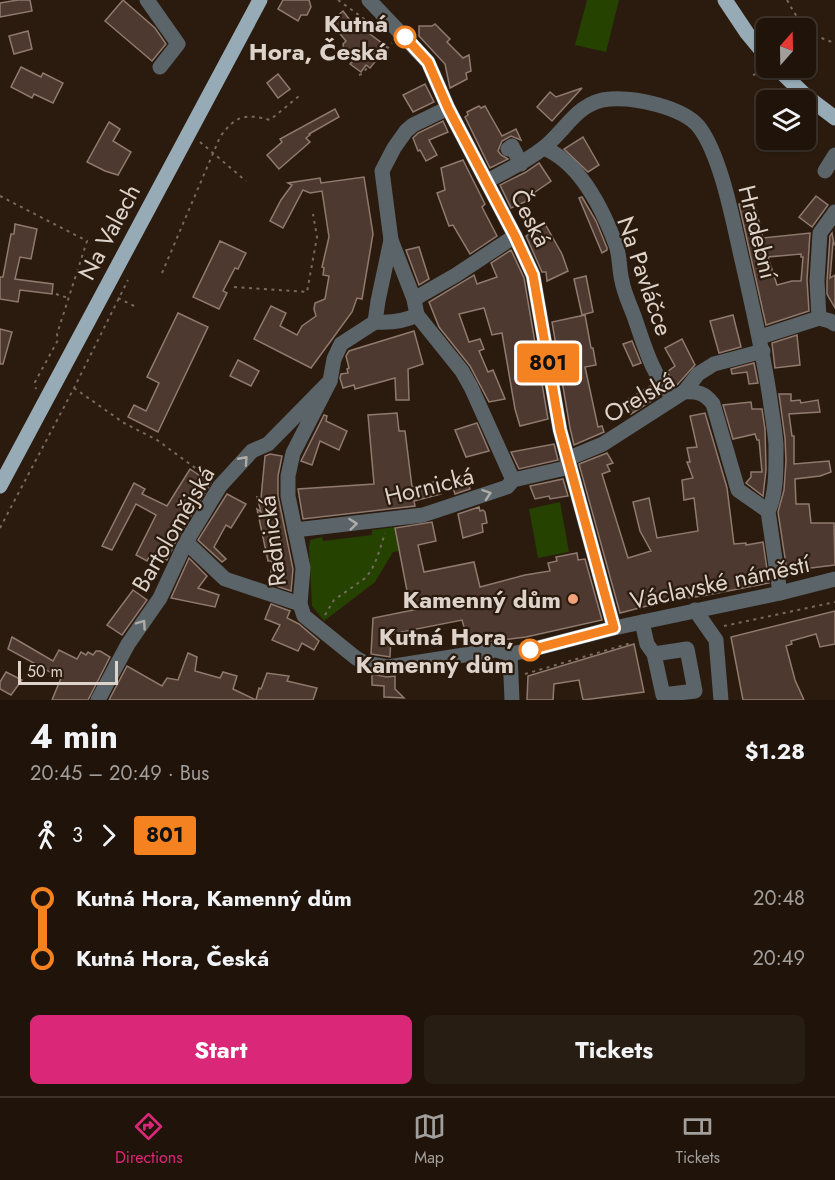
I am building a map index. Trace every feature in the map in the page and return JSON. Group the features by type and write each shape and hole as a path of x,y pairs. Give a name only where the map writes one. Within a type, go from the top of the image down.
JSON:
{"main road":[{"name":"Na Valech","path":"0,486 260,0"},
{"path":"724,0 756,44"},
{"path":"787,78 835,118"}],"street":[{"path":"147,0 178,44 160,67"},
{"name":"Česká","path":"369,0 428,62 448,108 533,275 568,463 614,628"},
{"name":"Hradební","path":"487,181 521,164 544,148 576,113 592,103 609,99 640,100 690,119 699,127 712,152 724,185 759,346 776,444 773,502 768,512 780,593"},
{"path":"448,108 413,125 406,131 382,171 391,240 414,299 417,315 462,371 513,480"},
{"path":"508,148 512,146 521,164"},
{"name":"Na Pavláčce","path":"544,148 557,153 566,161 590,190 617,247 622,283 651,363 664,388 679,395"},
{"path":"825,171 835,155"},
{"path":"819,318 817,281 820,233 835,212"},
{"path":"414,299 456,275 515,236"},
{"path":"375,322 391,240"},
{"path":"330,381 334,359 341,344 375,322 405,321 417,315"},
{"path":"679,395 698,374 714,364 819,318 835,324"},
{"name":"Bartolomějská","path":"98,700 128,645 160,598 186,542 220,486 252,451 268,444 330,381"},
{"name":"Radnická","path":"330,381 293,453 287,486 303,568 300,604 304,616 365,663 388,667 496,650 510,654"},
{"name":"Orelská","path":"568,463 603,444 679,395 695,392 707,396 715,411 738,490 768,512"},
{"path":"268,444 293,453"},
{"name":"Hornická","path":"295,530 423,515 507,487 513,480 568,463"},
{"path":"186,542 225,579 300,604"},
{"name":"Václavské náměstí","path":"510,654 614,628 835,579"},
{"path":"695,610 716,640 722,700"},
{"path":"642,622 647,644 654,654"},
{"path":"510,654 512,700"}],"path":[{"path":"787,0 801,25 822,39 835,43"},
{"path":"350,14 353,10"},
{"path":"382,53 388,48"},
{"path":"359,75 368,67"},
{"path":"162,273 220,136 229,124 242,117 256,116 270,120 299,96"},
{"path":"204,144 246,181"},
{"path":"0,196 87,241 57,334 58,340 35,382 36,389 48,395"},
{"path":"234,287 307,292 317,237 313,213"},
{"path":"0,528 74,388 129,277"},
{"path":"56,294 68,298"},
{"path":"118,298 134,306"},
{"path":"74,388 124,423 157,440 220,486"},
{"path":"316,626 334,600 364,579 371,571 385,533"}],"green space":[{"path":"587,0 619,0 606,52 575,45"},
{"path":"560,502 569,552 538,558 529,509"},
{"path":"395,527 399,551 393,552 375,582 324,621 312,606 310,540 322,537 323,541 372,535 372,530"}],"building":[{"path":"30,0 32,11 0,17 0,3"},
{"path":"123,0 155,28 166,44 152,61 105,21"},
{"path":"283,0 309,0 311,7 307,15 301,15 298,21 278,9"},
{"path":"343,11 356,28 358,25 387,47 370,68 366,65 361,72 350,64 355,59 344,51 343,44 346,41 330,22"},
{"path":"435,24 450,39 447,42 463,58 469,55 471,71 466,73 467,79 450,88 445,64 419,36 419,26"},
{"path":"28,31 32,49 14,54 9,36"},
{"path":"21,67 41,77 43,73 63,83 53,103 34,94 32,98 11,87"},
{"path":"278,74 290,89 278,98 267,83"},
{"path":"425,84 434,102 413,112 403,95"},
{"path":"582,88 552,121 537,107 550,92 556,97"},
{"path":"479,106 481,108 485,106 502,136 516,129 521,140 511,136 502,141 498,151 508,159 490,168 465,117 468,115 467,112"},
{"path":"335,109 339,117 309,134 306,138 310,142 279,169 267,155 282,142 280,139"},
{"path":"443,121 448,132 429,140 437,155 426,161 420,150 418,151 413,138 418,133"},
{"path":"109,122 120,129 113,141 131,152 118,175 87,162"},
{"path":"583,137 599,165 588,172 564,149"},
{"path":"463,160 485,204 482,207 497,236 470,254 453,225 449,226 437,193 445,190 441,168"},
{"path":"539,163 551,181 528,197 529,200 511,208 500,185"},
{"path":"364,177 373,234 362,299 357,298 352,312 311,368 254,339 271,306 286,313 280,326 297,335 302,326 316,316 315,303 325,299 329,276 323,275 324,268 322,267 329,237 322,191 310,193 303,190 283,228 270,221 292,185 288,183 320,178 321,183"},
{"path":"816,196 828,205 812,227 799,217"},
{"path":"582,197 596,221 607,248 602,253 579,198"},
{"path":"754,201 763,238 810,233 807,280 809,311 766,325 739,204","holes":["801,254 803,257 801,281 777,285 768,257"]},
{"path":"15,224 37,229 31,259 20,257 15,279 53,284 52,294 20,290 18,302 0,299 0,277 3,277"},
{"path":"545,224 562,254 568,271 547,281 546,272 542,272 526,236"},
{"path":"832,233 834,244 830,278 835,275 835,308 827,294"},
{"path":"220,241 246,253 223,291 227,293 219,309 193,297"},
{"path":"419,247 429,279 419,285 406,250"},
{"path":"511,250 524,278 548,419 520,426 502,333 492,335 484,308 459,314 469,342 480,339 484,349 479,351 488,372 493,370 505,399 489,402 470,366 439,327 429,302 474,275 477,284 497,277 491,263"},
{"path":"586,276 593,312 582,315 574,279"},
{"path":"178,313 208,327 158,432 128,417 134,405 146,411 159,383 147,377"},
{"path":"585,315 596,365 585,367 598,427 602,426 604,432 574,445 552,322"},
{"path":"733,315 741,347 719,353 710,321"},
{"path":"0,329 12,332 3,364 0,364"},
{"path":"414,331 423,364 408,369 409,400 396,400 395,378 355,389 354,385 343,388 340,378 341,374 348,373 346,356 349,351"},
{"path":"797,335 800,365 775,368 772,343"},
{"path":"682,339 695,365 676,386 667,372 675,366 665,348"},
{"path":"632,341 641,363 633,366 623,344"},
{"path":"238,360 259,371 251,386 230,376"},
{"path":"754,363 758,383 749,384 747,372 732,374 731,369"},
{"path":"652,385 659,396 631,414 627,400"},
{"path":"779,394 791,394 791,401 800,400 801,403 818,400 820,412 789,414 792,436 794,436 794,464 829,461 831,472 820,476 795,479 796,504 809,504 811,523 834,523 835,565 787,571 778,512 784,490 786,461"},
{"path":"751,402 752,409 762,409 765,429 766,470 763,496 746,483 751,477 751,472 762,472 759,440 755,434 733,439 723,405"},
{"path":"397,413 399,431 405,431 412,487 438,481 441,494 414,501 415,506 303,519 298,489 374,484 368,415"},
{"path":"705,413 727,488 734,544 746,543 746,545 763,542 769,583 666,601 620,613 579,464 607,453 613,463 607,465 610,471 602,474 628,558 651,551 640,531 633,502 649,498 657,538 698,531 694,498 684,500 682,480 693,478 687,462 690,462 687,448 697,447 690,416"},
{"path":"324,415 327,416 326,421 347,431 339,450 320,441 312,465 301,461"},
{"path":"477,423 489,451 466,457 455,430"},
{"path":"554,444 558,460 519,469 511,452"},
{"path":"270,454 282,456 278,476 278,496 293,569 291,591 270,584 272,561 268,561 257,509 261,512 257,497 261,498 265,456"},
{"path":"190,469 211,483 178,537 167,560 151,553 147,561 136,555 156,515 136,504 112,550 102,546 134,483 145,489 142,494 167,506"},
{"path":"467,478 470,489 455,494 452,484"},
{"path":"563,479 568,496 535,499 530,486"},
{"path":"227,494 246,504 231,528 226,525 214,547 226,559 222,562 198,540"},
{"path":"479,507 480,511 485,512 487,523 482,524 483,532 463,538 458,514"},
{"path":"432,522 436,541 418,545 424,572 474,562 480,587 550,571 548,563 557,561 556,557 577,553 578,560 585,559 602,620 526,637 469,644 462,620 391,634 390,657 371,654 373,618 423,608 408,596 395,528"},
{"path":"189,558 207,576 198,588 219,595 215,607 171,598"},
{"path":"133,590 147,600 122,635 107,625"},
{"path":"271,604 290,611 287,618 299,624 319,641 314,650 302,643 298,651 272,640 280,625 265,619"},
{"path":"835,611 835,644 820,647 816,634 791,641 792,644 786,646 795,680 804,700 743,700 731,637"},
{"path":"12,637 53,661 59,650 77,659 81,652 93,655 96,651 110,657 88,700 52,700 61,678 8,649"},
{"path":"634,644 644,692 583,700 579,680 554,684 553,700 527,700 528,676"},
{"path":"188,653 197,657 195,671 220,678 223,672 237,676 233,689 256,700 109,700 127,666 162,686 167,678 178,680"},
{"path":"6,672 22,680 11,695 0,689 0,682"},
{"path":"267,673 289,676 287,681 317,688 313,700 256,700"},
{"path":"372,674 395,676 395,689 404,698 384,697 384,686 372,685"}],"bus line":[{"name":"801","path":"405,37 428,62 448,108 533,275 560,430 614,628 530,650"}],"place":[{"name":"Kutná Hora, Česká","path":"405,37"},
{"name":"Kamenný dům","path":"573,599"},
{"name":"Kutná Hora, Kamenný dům","path":"530,650"}]}
